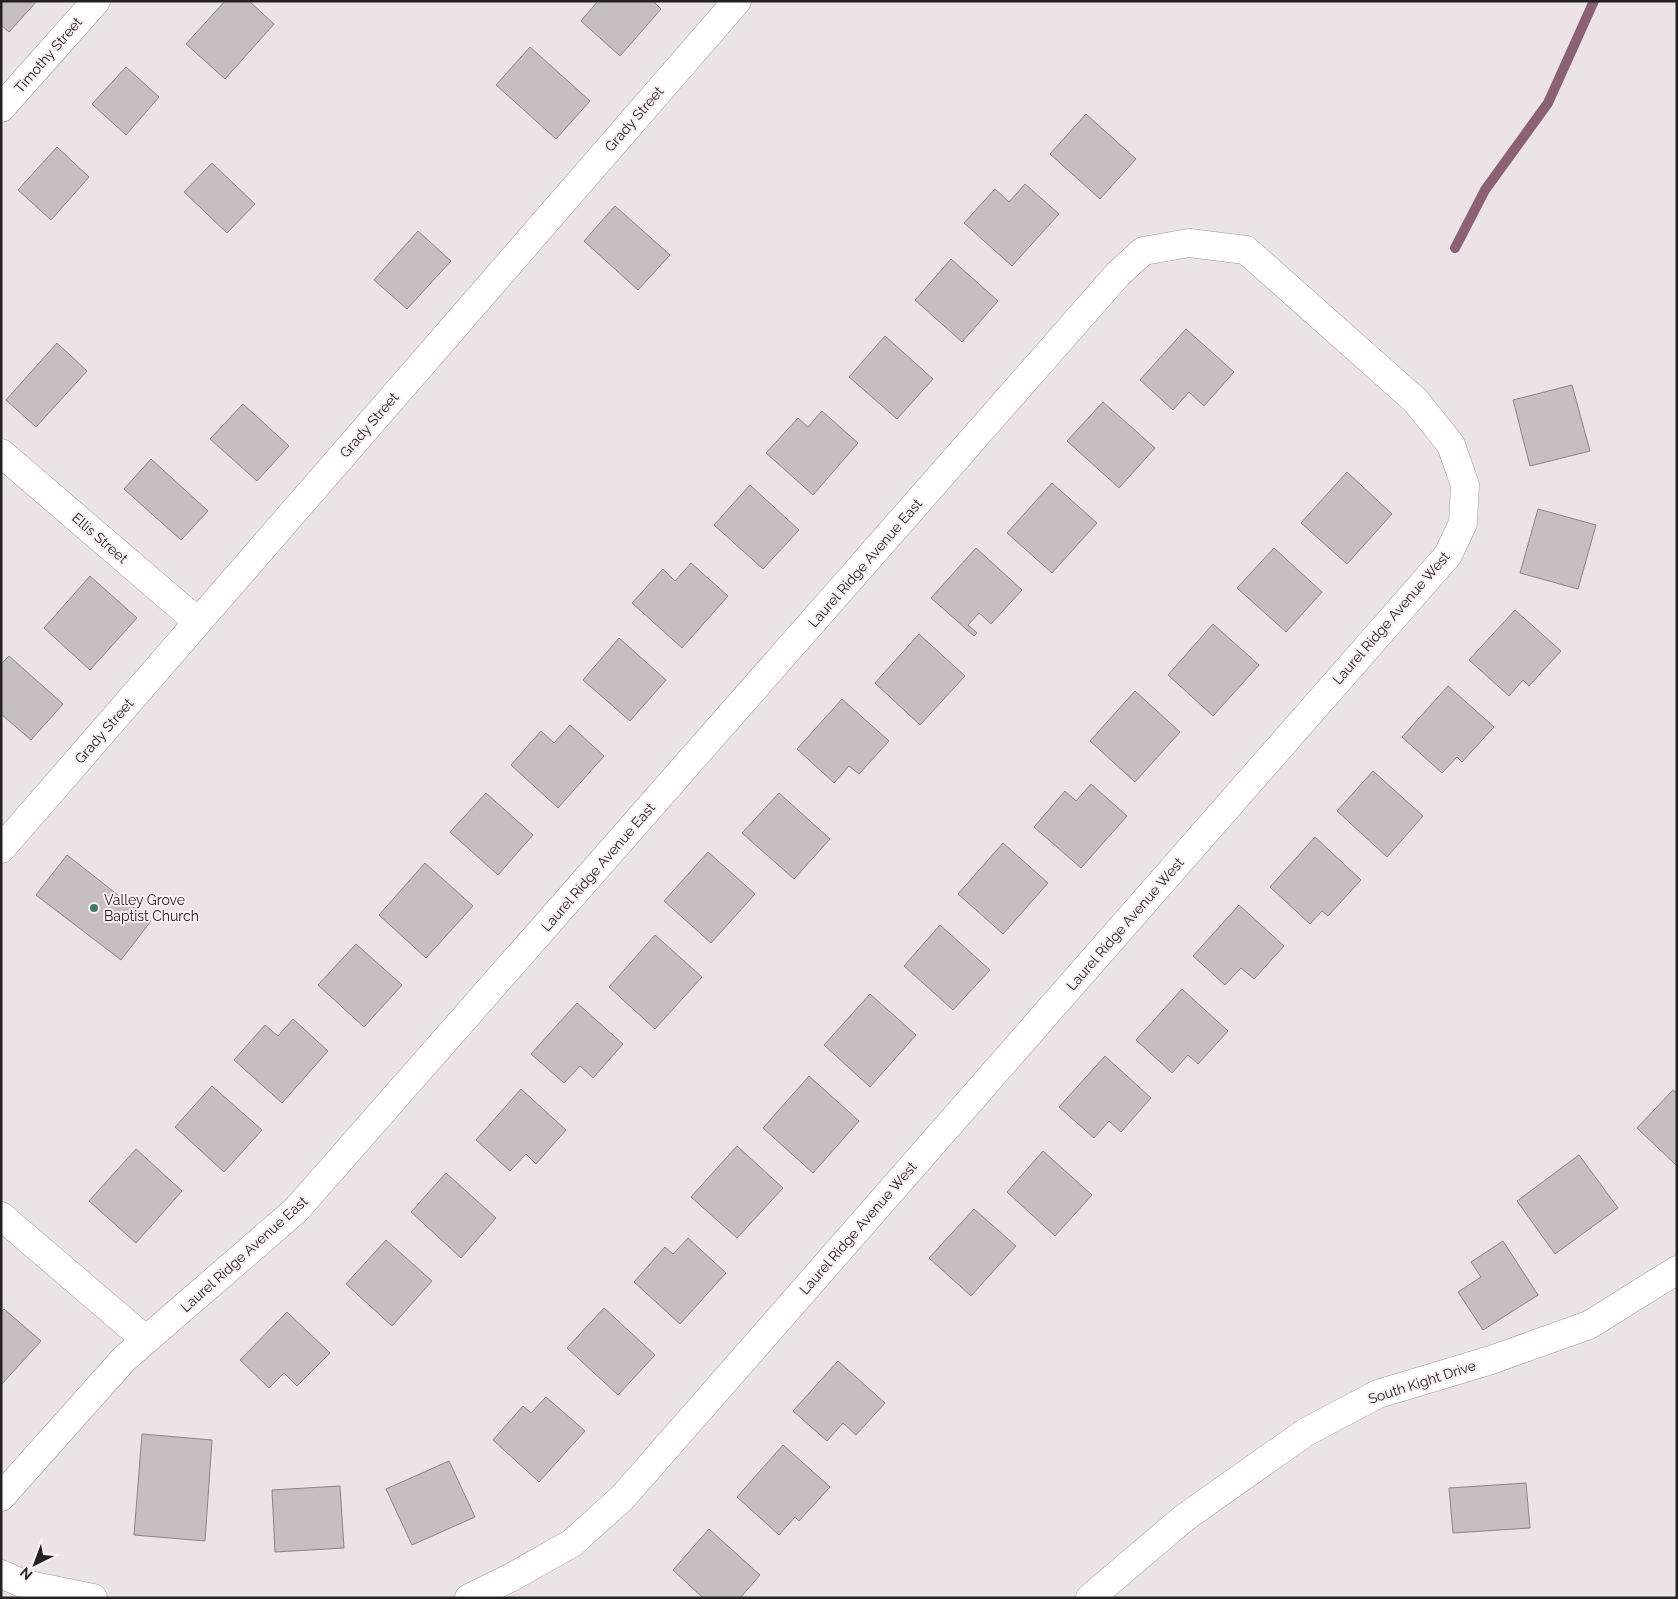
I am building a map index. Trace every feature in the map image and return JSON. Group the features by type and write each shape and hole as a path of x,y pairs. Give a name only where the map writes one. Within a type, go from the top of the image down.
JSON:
{"street":[{"name":"Timothy Street","path":"1,108 96,1"},
{"name":"Grady Street","path":"1,849 737,1"},
{"name":"Laurel Ridge Avenue East","path":"1,1497 124,1359 296,1210 1118,274 1143,251 1189,242"},
{"name":"Laurel Ridge Avenue West","path":"469,1598 512,1577 572,1543 622,1498 1448,555 1463,523 1466,485 1451,445 1416,401 1246,250 1189,242"},
{"name":"Ellis Street","path":"1,453 198,622"},
{"path":"1,1216 146,1340"},
{"name":"South Kight Drive","path":"1090,1598 1184,1518 1306,1432 1378,1394 1491,1360 1589,1325 1677,1270"},
{"path":"1,1574 24,1584 93,1598"}],"building":[{"path":"1,1 37,1 9,32 1,25"},
{"path":"225,1 249,1 274,24 225,79 186,44"},
{"path":"598,1 653,1 661,9 620,56 581,21"},
{"path":"530,47 590,101 556,139 496,85"},
{"path":"126,67 159,97 126,135 92,104"},
{"path":"1086,114 1136,159 1100,199 1050,154"},
{"path":"57,147 89,177 51,220 18,190"},
{"path":"212,163 255,204 227,233 184,192"},
{"path":"1025,184 1059,214 1012,266 964,223 995,189 1009,202"},
{"path":"615,206 670,255 638,290 584,241"},
{"path":"418,231 451,261 407,309 374,280"},
{"path":"951,259 998,301 962,342 915,300"},
{"path":"1186,329 1234,372 1204,406 1189,392 1173,410 1140,380"},
{"path":"885,336 933,379 897,419 849,377"},
{"path":"57,343 87,371 36,427 6,400"},
{"path":"1572,385 1590,451 1530,466 1513,400"},
{"path":"1103,402 1155,448 1119,488 1067,441"},
{"path":"243,404 289,446 257,481 210,439"},
{"path":"822,411 858,443 813,495 766,453 798,418 808,427"},
{"path":"151,459 208,511 181,540 124,489"},
{"path":"1347,472 1392,514 1347,564 1301,523"},
{"path":"1052,483 1097,523 1052,573 1007,533"},
{"path":"750,485 799,530 763,569 714,525"},
{"path":"1538,509 1596,525 1578,589 1520,573"},
{"path":"976,548 1022,590 991,624 979,613 968,625 977,633 974,636 931,598"},
{"path":"1274,548 1322,592 1286,632 1237,588"},
{"path":"691,563 728,596 682,648 632,603 663,569 675,581"},
{"path":"90,576 137,618 90,670 44,628"},
{"path":"1515,610 1561,651 1529,686 1523,680 1509,696 1469,660"},
{"path":"1213,624 1259,665 1213,716 1168,675"},
{"path":"919,634 965,676 920,725 875,683"},
{"path":"619,638 666,680 630,721 583,680"},
{"path":"9,656 63,704 31,740 1,714 1,664"},
{"path":"1448,686 1494,727 1462,762 1457,757 1442,773 1402,737"},
{"path":"1135,691 1180,732 1135,782 1090,741"},
{"path":"842,699 889,741 859,774 849,766 834,783 797,749"},
{"path":"570,725 604,756 558,808 511,765 541,731 554,743"},
{"path":"1373,771 1423,816 1387,857 1337,811"},
{"path":"1091,784 1127,816 1081,868 1034,827 1065,791 1076,801"},
{"path":"486,793 533,835 498,875 450,832"},
{"path":"779,793 830,839 794,879 742,833"},
{"path":"1315,837 1361,880 1328,916 1322,911 1310,924 1270,887"},
{"path":"1003,843 1048,883 1003,934 958,894"},
{"path":"708,852 755,894 711,943 664,901"},
{"name":"Valley Grove Baptist Church","path":"67,855 151,921 121,960 36,895"},
{"path":"425,863 473,906 426,958 379,915"},
{"path":"1239,905 1284,946 1254,979 1241,968 1225,985 1193,956"},
{"path":"940,925 990,970 953,1010 904,966"},
{"path":"655,935 702,977 655,1029 609,987"},
{"path":"356,944 402,985 364,1027 318,985"},
{"path":"1182,989 1228,1031 1198,1064 1188,1055 1172,1073 1136,1040"},
{"path":"870,994 916,1035 870,1087 824,1045"},
{"path":"577,1003 623,1044 593,1078 580,1066 564,1083 531,1054"},
{"path":"293,1019 328,1051 282,1103 234,1060 265,1025 278,1036"},
{"path":"1105,1056 1151,1098 1121,1132 1109,1121 1094,1138 1059,1107"},
{"path":"809,1076 859,1121 813,1173 763,1128"},
{"path":"212,1086 262,1130 224,1172 175,1127"},
{"path":"521,1089 566,1130 536,1164 526,1154 510,1171 476,1140"},
{"path":"1673,1090 1677,1093 1677,1166 1637,1128"},
{"path":"737,1146 783,1188 737,1238 691,1197"},
{"path":"136,1149 182,1191 136,1243 89,1201"},
{"path":"1043,1151 1092,1195 1055,1236 1007,1192"},
{"path":"1579,1155 1618,1208 1555,1254 1517,1201"},
{"path":"446,1173 496,1218 461,1258 411,1212"},
{"path":"974,1209 1016,1246 971,1296 929,1258"},
{"path":"688,1238 726,1273 680,1324 634,1282 665,1247 673,1254"},
{"path":"386,1240 432,1281 392,1326 346,1284"},
{"path":"1503,1241 1538,1295 1483,1330 1458,1292 1481,1277 1471,1262"},
{"path":"604,1308 655,1355 618,1395 567,1348"},
{"path":"4,1309 41,1341 1,1385 1,1312"},
{"path":"287,1312 330,1353 297,1386 284,1373 269,1388 240,1360"},
{"path":"838,1361 885,1403 856,1435 843,1423 827,1441 793,1411"},
{"path":"546,1397 585,1431 539,1482 493,1440 523,1406 531,1413"},
{"path":"142,1434 212,1440 205,1541 134,1535"},
{"path":"783,1445 830,1487 799,1521 795,1517 779,1535 737,1497"},
{"path":"449,1461 475,1517 412,1545 386,1489"},
{"path":"1526,1483 1530,1528 1453,1533 1449,1488"},
{"path":"340,1486 344,1548 275,1552 272,1490"},
{"path":"709,1529 760,1575 740,1598 703,1598 673,1570"}],"waterway":[{"path":"1455,248 1485,190 1548,103 1594,1"}],"place":[{"name":"Valley Grove Baptist Church","path":"94,908"}]}
